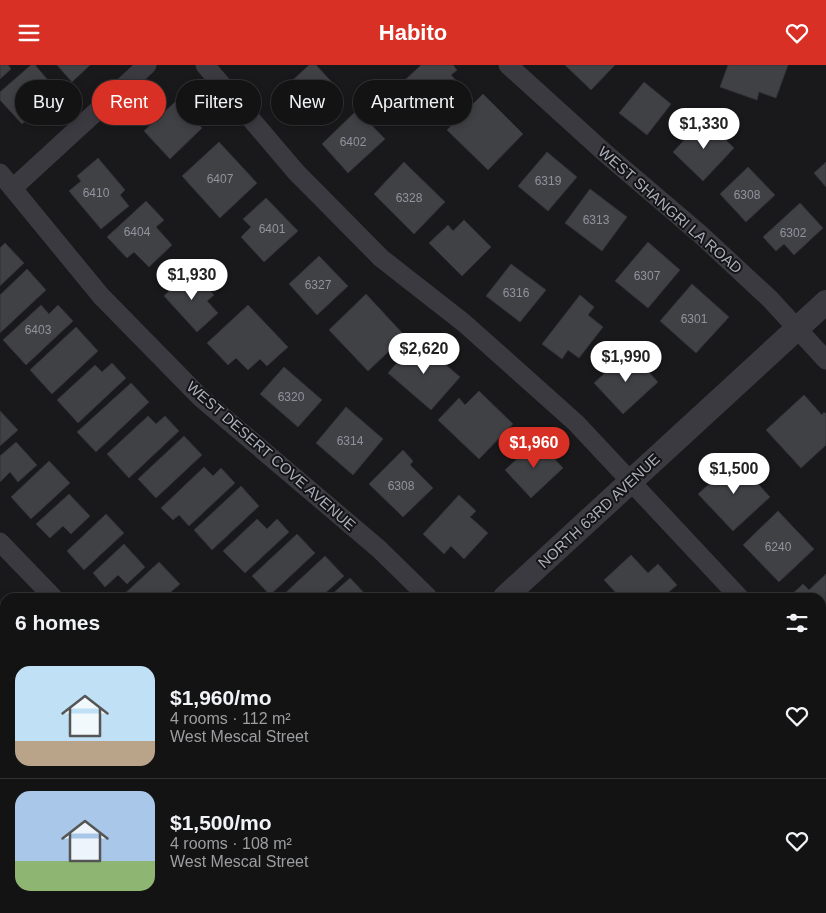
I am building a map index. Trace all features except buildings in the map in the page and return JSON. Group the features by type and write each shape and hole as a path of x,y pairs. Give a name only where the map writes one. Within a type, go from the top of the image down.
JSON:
{"street":[{"path":"13,188 147,65"},
{"path":"206,65 296,172 381,258 464,323 569,416 632,481 734,593"},
{"name":"WEST SHANGRI LA ROAD","path":"508,65 605,153 700,234 770,299 826,360"},
{"name":"WEST DESERT COVE AVENUE","path":"0,173 101,296 201,398 379,549 424,593"},
{"name":"NORTH 63RD AVENUE","path":"509,593 826,303"},
{"path":"0,542 49,593"}]}
